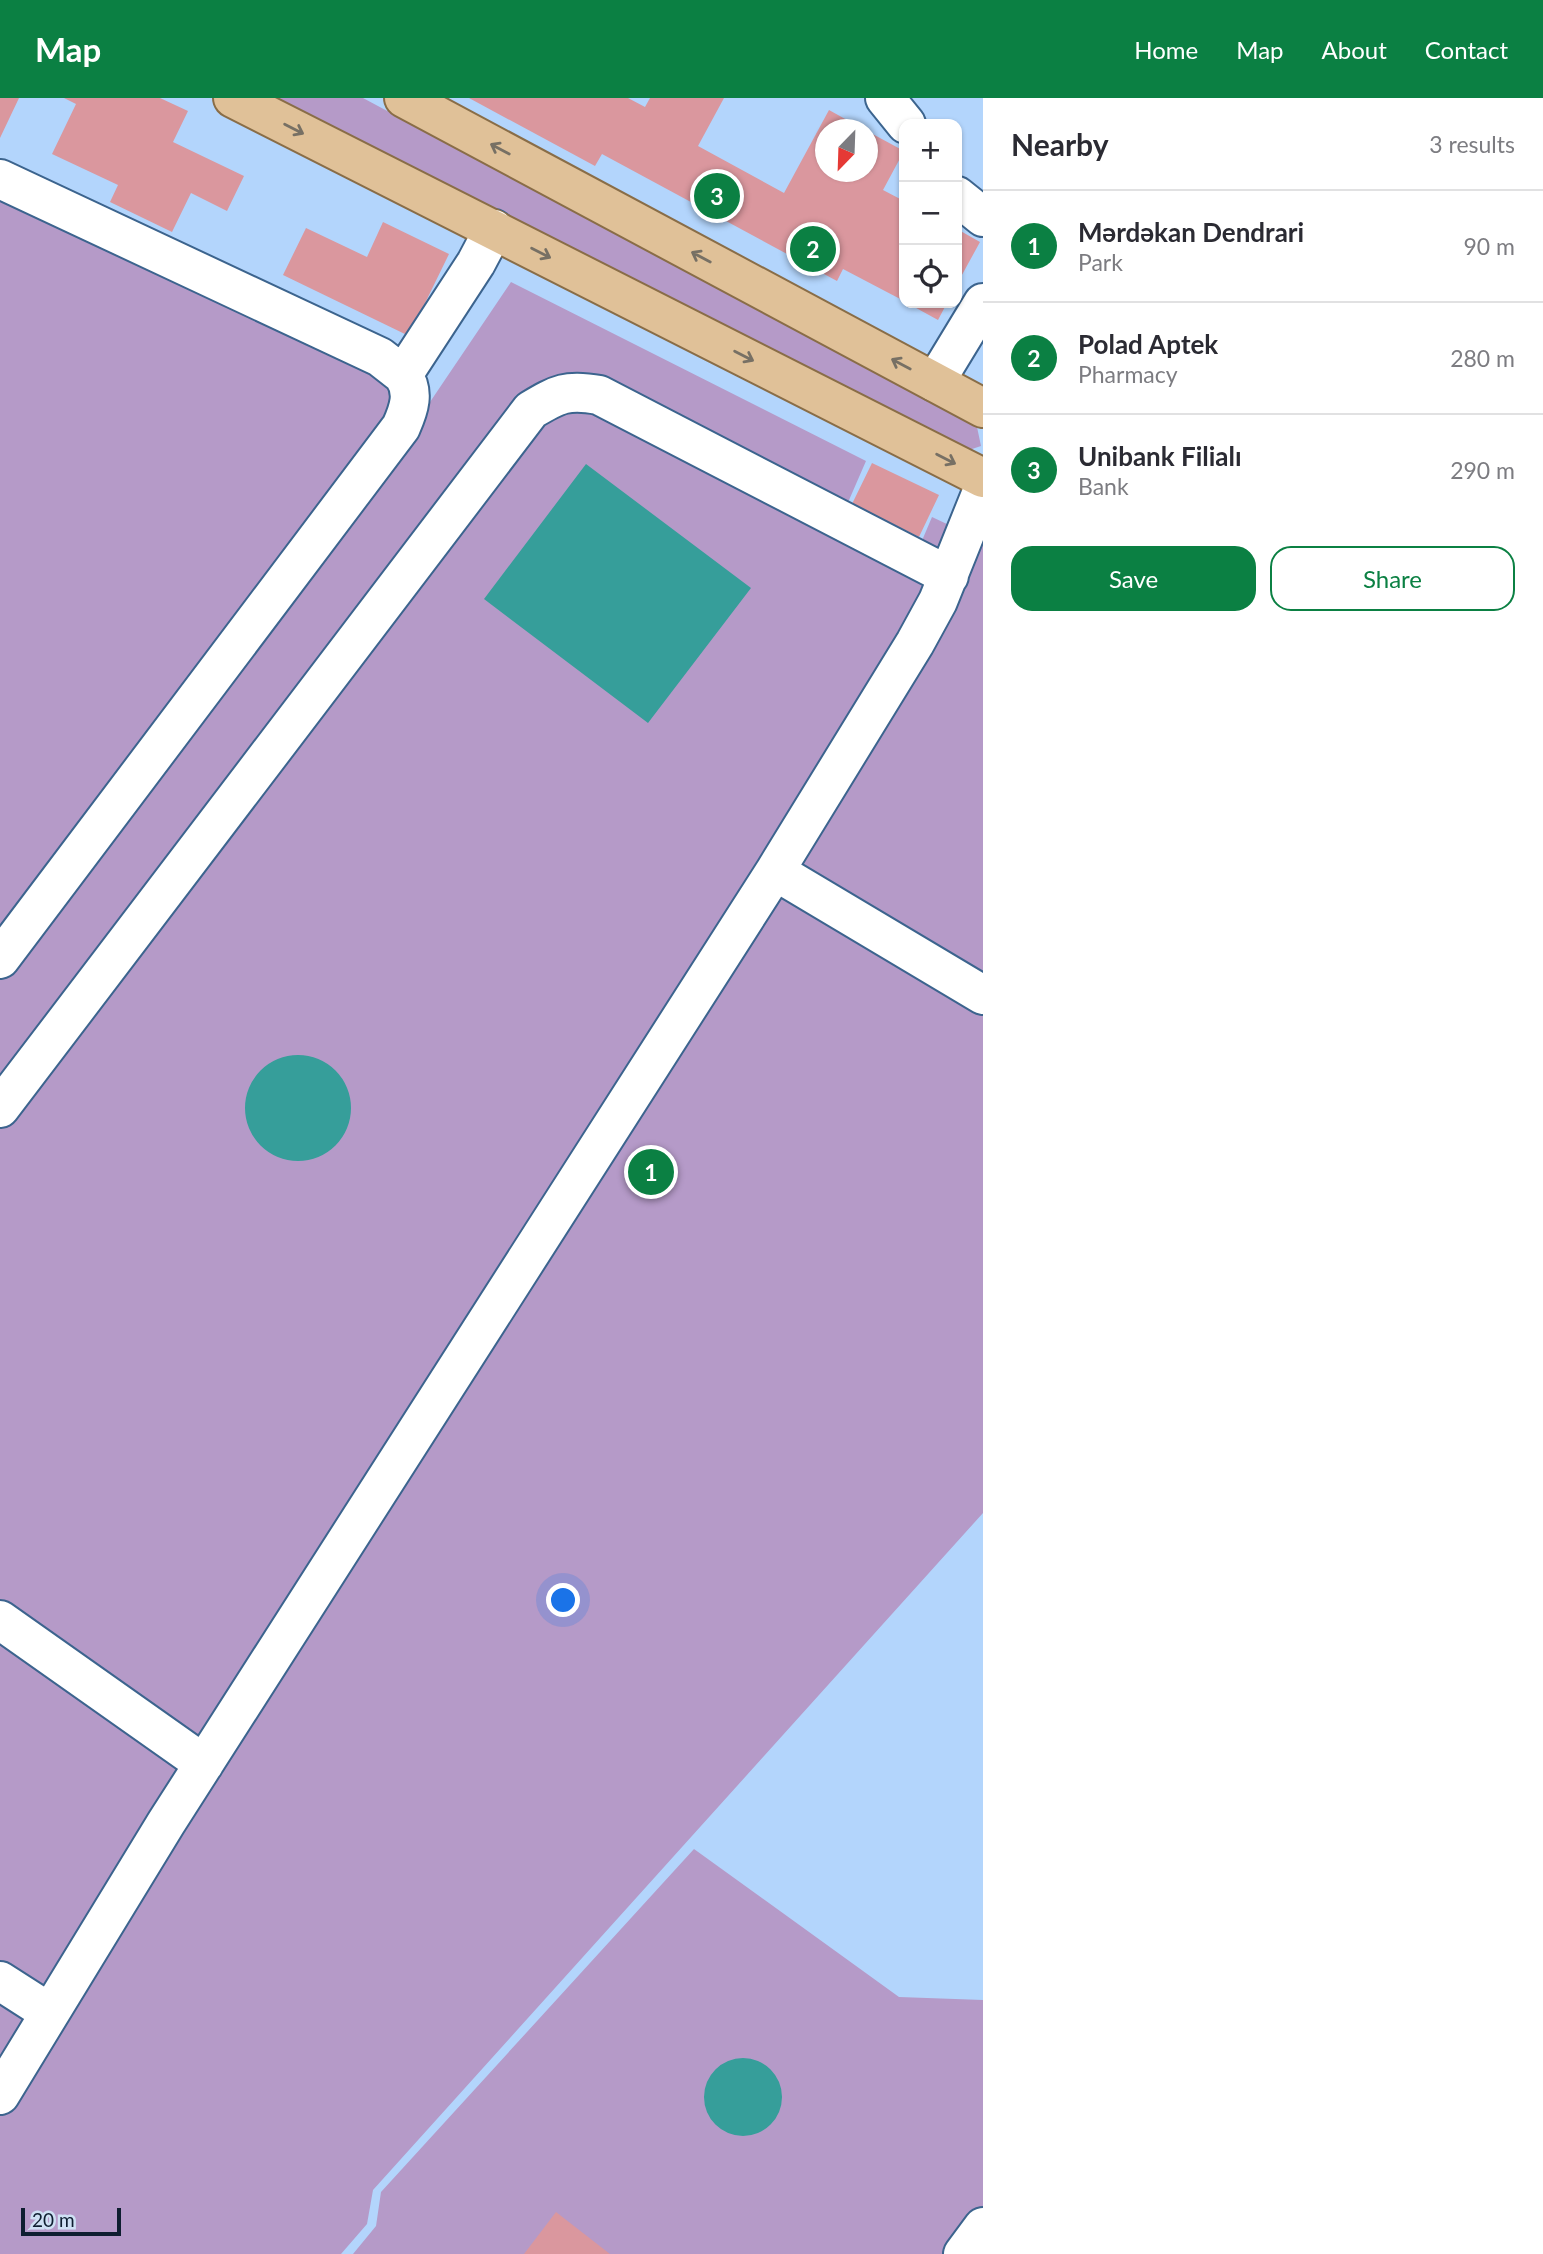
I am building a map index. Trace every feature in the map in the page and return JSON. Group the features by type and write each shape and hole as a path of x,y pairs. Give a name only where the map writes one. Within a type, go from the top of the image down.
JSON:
{"main road":[{"path":"233,98 983,478"},
{"path":"404,98 983,408"}],"street":[{"path":"885,98 902,119"},
{"path":"0,179 380,357 403,375 410,384 411,396 401,427 0,959"},
{"path":"962,200 983,217"},
{"path":"403,375 477,263 494,229"},
{"path":"935,382 983,303"},
{"path":"0,1108 531,410 547,400 573,390 599,394 949,576"},
{"path":"0,2095 204,1763 775,871 915,643 949,576 983,489"},
{"path":"775,871 983,995"},
{"path":"0,1620 204,1763"},
{"path":"0,1981 50,2013"},
{"path":"963,2254 983,2227"}],"shaded area":[{"path":"270,98 363,98 977,427 981,446 963,452"},
{"path":"0,198 430,402 511,282 866,461 846,507 921,543 932,517 983,541 983,1513 373,2190 367,2224 341,2254 0,2254"},
{"path":"586,464 751,588 648,723 484,599"},
{"path":"298,1055 318,1059 336,1070 347,1088 351,1108 347,1128 336,1146 318,1157 298,1161 278,1157 260,1146 249,1128 245,1108 249,1088 260,1070 278,1059"},
{"path":"694,1849 899,1997 983,2000 983,2254 353,2254 376,2226 381,2192"},
{"path":"743,2058 758,2061 771,2069 779,2082 782,2097 779,2112 771,2125 758,2133 743,2136 728,2133 715,2125 707,2112 704,2097 707,2082 715,2069 728,2061"}],"building":[{"path":"0,98 19,98 0,138"},
{"path":"64,98 160,98 188,111 173,142 244,176 227,211 191,193 172,232 110,202 118,185 52,154 76,104"},
{"path":"469,98 628,98 645,107 650,98 724,98 698,146 784,193 815,136 815,182 878,182 878,137 899,148 899,160 883,190 899,198 899,298 843,269 837,281 602,154 595,166"},
{"path":"829,110 845,119 824,119"},
{"path":"383,222 449,254 409,336 283,275 306,228 367,257"},
{"path":"962,232 980,242 962,275"},
{"path":"916,308 944,308 938,320"},
{"path":"872,463 939,495 919,537 852,504"},
{"path":"556,2212 610,2254 524,2254"}],"place":[{"name":"Unibank Filialı","path":"717,196"},
{"name":"Polad Aptek","path":"813,249"},
{"name":"Mərdəkan Dendrari","path":"651,1172"}]}
